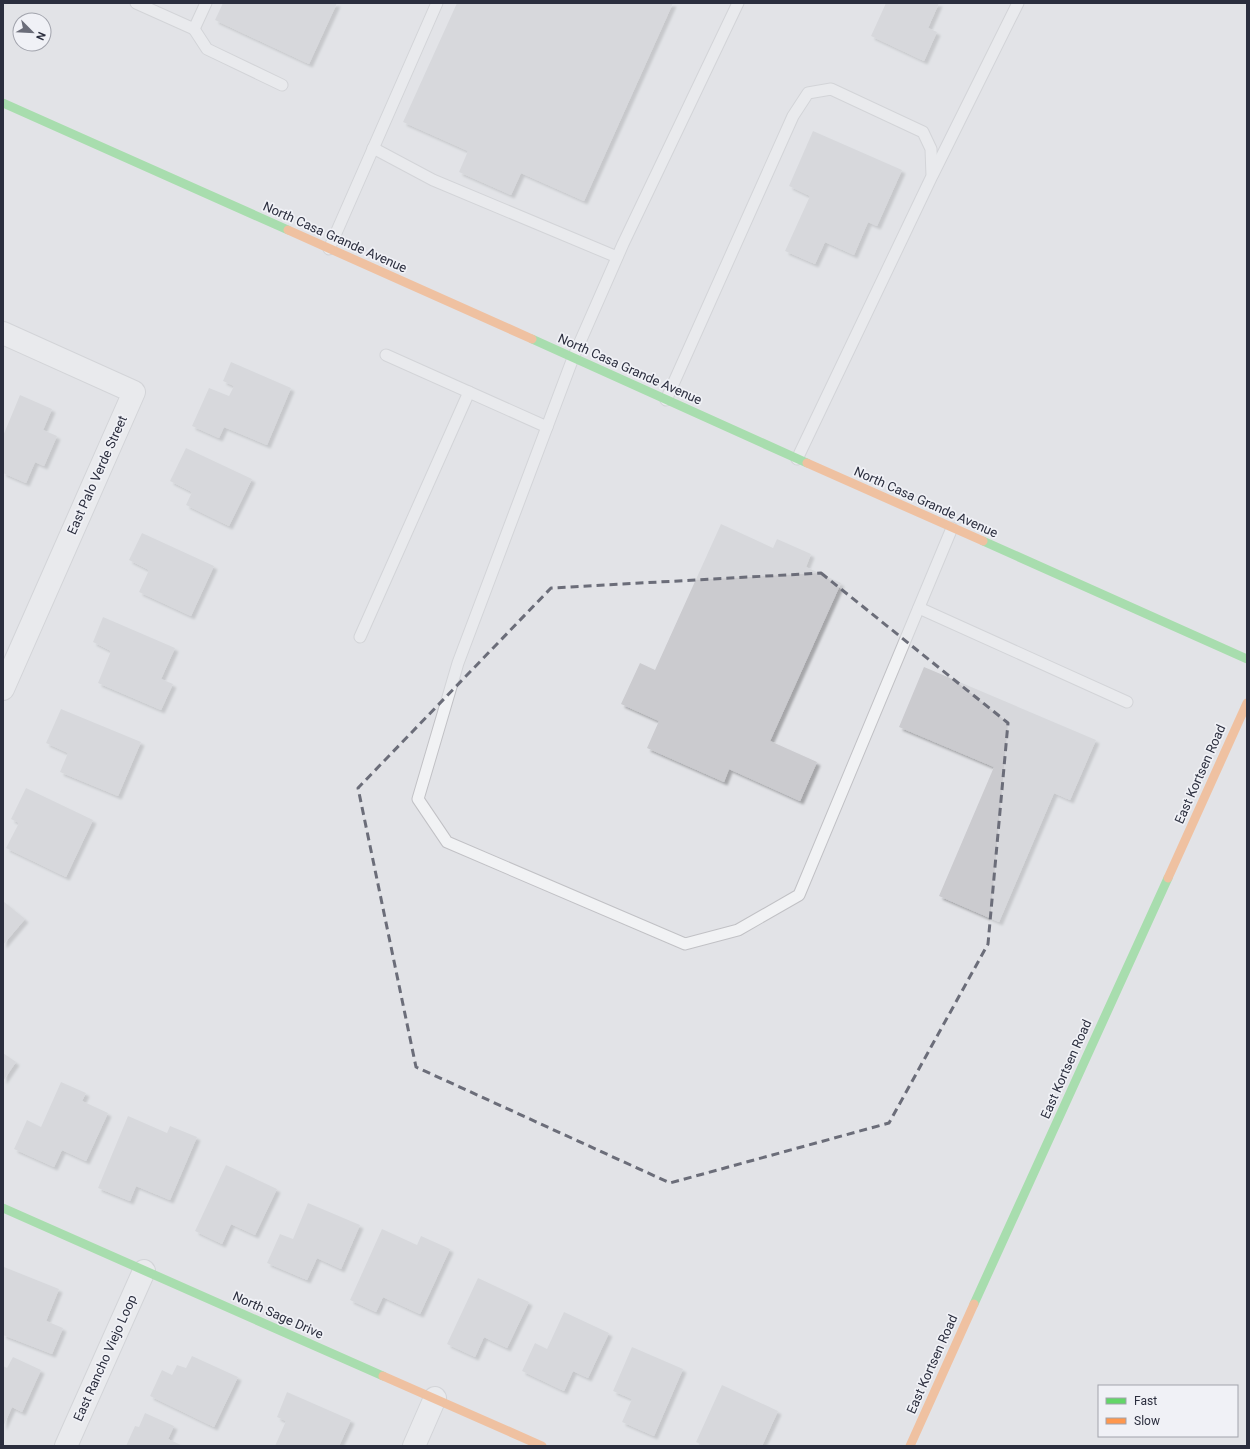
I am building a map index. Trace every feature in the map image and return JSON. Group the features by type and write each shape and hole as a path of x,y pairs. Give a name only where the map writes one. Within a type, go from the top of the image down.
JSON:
{"street":[{"name":"North Casa Grande Avenue","path":"3,103 1247,659"},
{"name":"East Palo Verde Street","path":"3,333 134,392 3,689"},
{"name":"East Kortsen Road","path":"910,1446 1247,703"},
{"name":"North Sage Drive","path":"3,1208 542,1446"},
{"name":"East Rancho Viejo Loop","path":"66,1446 144,1271"},
{"path":"414,1446 435,1398"}],"lane":[{"path":"136,3 194,29 207,49 282,85"},
{"path":"194,29 206,3"},
{"path":"329,249 437,3"},
{"path":"738,3 617,257 573,358 458,663 418,798 447,842 685,944 738,930 799,895 952,528"},
{"path":"797,459 932,176 1018,3"},
{"path":"666,400 793,116 808,93 831,89 923,132 931,149 932,176"},
{"path":"373,148 433,180 617,257"},
{"path":"386,355 547,427"},
{"path":"360,636 469,392"},
{"path":"919,608 1126,702"}],"highlighted area":[{"path":"821,573 1008,723 988,944 889,1123 670,1183 416,1067 358,788 551,588"}],"building":[{"path":"223,3 337,3 309,64 215,20"},
{"path":"457,3 673,3 584,201 521,173 511,195 459,172 468,151 403,122"},
{"path":"886,3 939,3 928,28 937,32 924,61 871,36"},
{"path":"813,131 902,170 877,226 868,222 854,255 825,242 815,264 785,251 810,196 789,186"},
{"path":"231,362 291,388 267,445 224,427 219,438 192,426 209,388 229,396 234,386 223,381"},
{"path":"20,395 52,409 43,430 57,436 44,466 35,462 26,483 3,473 3,436"},
{"path":"186,448 252,479 229,526 186,505 192,492 170,481"},
{"path":"721,524 773,548 777,539 811,554 806,567 841,583 770,741 817,762 800,801 729,769 724,782 647,748 659,721 621,704 640,663 655,670"},
{"path":"142,533 214,566 191,616 139,592 149,570 129,560"},
{"path":"103,617 175,648 161,679 173,684 161,710 98,683 111,651 93,642"},
{"path":"924,667 1096,740 1070,800 1054,793 999,922 939,896 994,767 899,727"},
{"path":"61,709 141,742 118,796 60,772 68,753 46,743"},
{"path":"26,788 93,820 66,877 6,848 19,823 11,819"},
{"path":"3,901 25,919 3,945"},
{"path":"3,1053 16,1062 3,1081"},
{"path":"61,1082 86,1093 82,1101 108,1113 86,1161 62,1150 54,1167 14,1149 27,1120 41,1127"},
{"path":"128,1116 167,1133 170,1126 197,1137 170,1200 136,1186 130,1201 98,1188"},
{"path":"226,1165 277,1189 255,1235 231,1224 222,1244 195,1231"},
{"path":"308,1203 360,1225 341,1269 317,1258 307,1280 267,1263 280,1234 293,1239"},
{"path":"382,1229 417,1245 421,1236 450,1249 420,1314 383,1297 376,1312 350,1300"},
{"path":"4,1267 59,1289 46,1321 63,1328 52,1354 3,1335"},
{"path":"478,1278 529,1302 507,1348 484,1337 475,1357 447,1344"},
{"path":"564,1312 609,1333 588,1378 573,1371 564,1391 522,1371 535,1343 547,1349"},
{"path":"632,1347 683,1369 654,1436 622,1422 632,1399 613,1391"},
{"path":"192,1356 238,1377 214,1427 150,1396 162,1370 172,1375 177,1365 186,1368"},
{"path":"13,1357 41,1370 22,1412 12,1407 3,1427 3,1366 7,1368"},
{"path":"722,1385 778,1411 762,1446 750,1446 746,1444 745,1446 704,1446 696,1442"},
{"path":"287,1392 351,1420 339,1446 275,1446 286,1421 277,1417"},
{"path":"145,1413 174,1426 168,1439 183,1446 126,1446 135,1426 139,1427"}],"traffic: fast":[{"path":"3,103 288,230"},
{"path":"532,339 807,463"},
{"path":"983,541 1247,659"},
{"path":"974,1304 1168,878"},
{"path":"3,1208 383,1376"}],"traffic: slow":[{"path":"288,230 532,339"},
{"path":"807,463 983,541"},
{"path":"1168,878 1247,703"},
{"path":"910,1446 974,1304"},
{"path":"383,1376 542,1446"}]}
